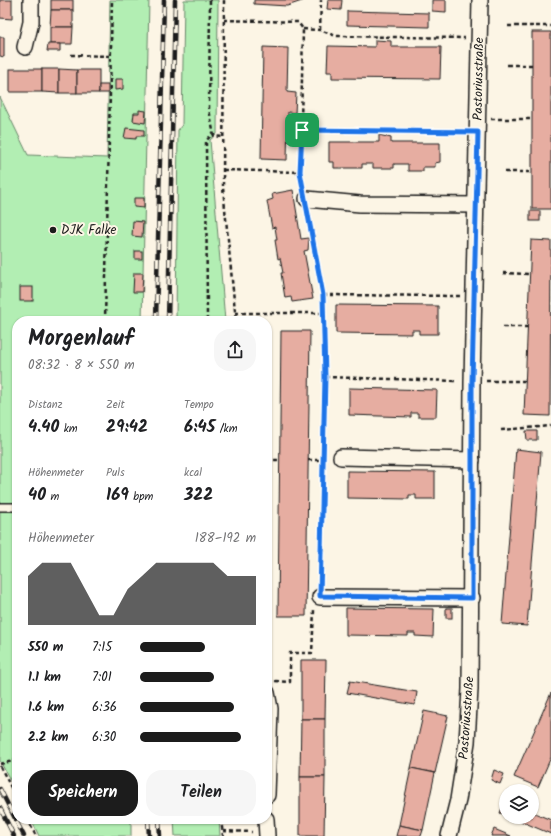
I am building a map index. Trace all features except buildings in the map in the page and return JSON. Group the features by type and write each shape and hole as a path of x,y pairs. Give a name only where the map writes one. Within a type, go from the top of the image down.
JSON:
{"street":[{"path":"24,47 31,22 31,0"},
{"name":"Pastoriusstraße","path":"449,836 458,800 467,742 470,689 472,598 472,382 475,297 480,0"},
{"path":"307,198 360,204 476,205"},
{"path":"341,457 472,460"},
{"path":"320,596 472,598"}],"lane":[{"path":"0,507 12,507"}],"path":[{"path":"105,316 112,0"},
{"path":"210,0 209,109 214,136 223,137"},
{"path":"224,0 223,188 235,316"},
{"path":"320,30 321,0"},
{"path":"224,20 298,22 303,29 301,48 302,130 300,172 307,198 323,295 325,377 320,610 313,610 312,653 290,653 290,682 272,681"},
{"path":"508,26 551,26"},
{"path":"303,29 320,30 336,36 479,38"},
{"path":"71,55 111,56"},
{"path":"507,65 532,65"},
{"path":"302,130 478,125 532,119"},
{"path":"207,316 206,141 213,133"},
{"path":"223,170 300,172"},
{"path":"505,172 532,172"},
{"path":"503,273 529,274"},
{"path":"323,295 475,297"},
{"path":"235,313 324,313"},
{"path":"503,327 527,327"},
{"path":"325,377 472,382 525,381"},
{"path":"501,430 551,426"},
{"path":"308,460 323,460 341,457"},
{"path":"272,460 279,460"},
{"path":"12,761 0,765 12,789"},
{"path":"30,824 36,836"},
{"path":"222,824 223,836"},
{"path":"223,832 266,829"}],"green space":[{"path":"110,0 149,0 142,316 12,316 12,784 0,761 0,97 28,155 107,158"},
{"path":"184,0 218,0 217,134 210,140 225,316 176,316 178,130 182,125"},
{"path":"33,824 131,824 131,836 39,836"},
{"path":"174,824 219,824 220,836 175,836"}],"railway":[{"path":"156,316 164,0"},
{"path":"168,316 175,0"},
{"path":"0,789 12,812"},
{"path":"0,808 14,836"},
{"path":"18,824 24,836"},
{"path":"148,824 149,836"},
{"path":"159,824 160,836"}],"place":[{"name":"DJK Falke","path":"53,230"}],"route":[{"path":"302,130 478,132 472,382 472,598 320,596 325,377 323,295 307,198 300,172 302,130"}]}
